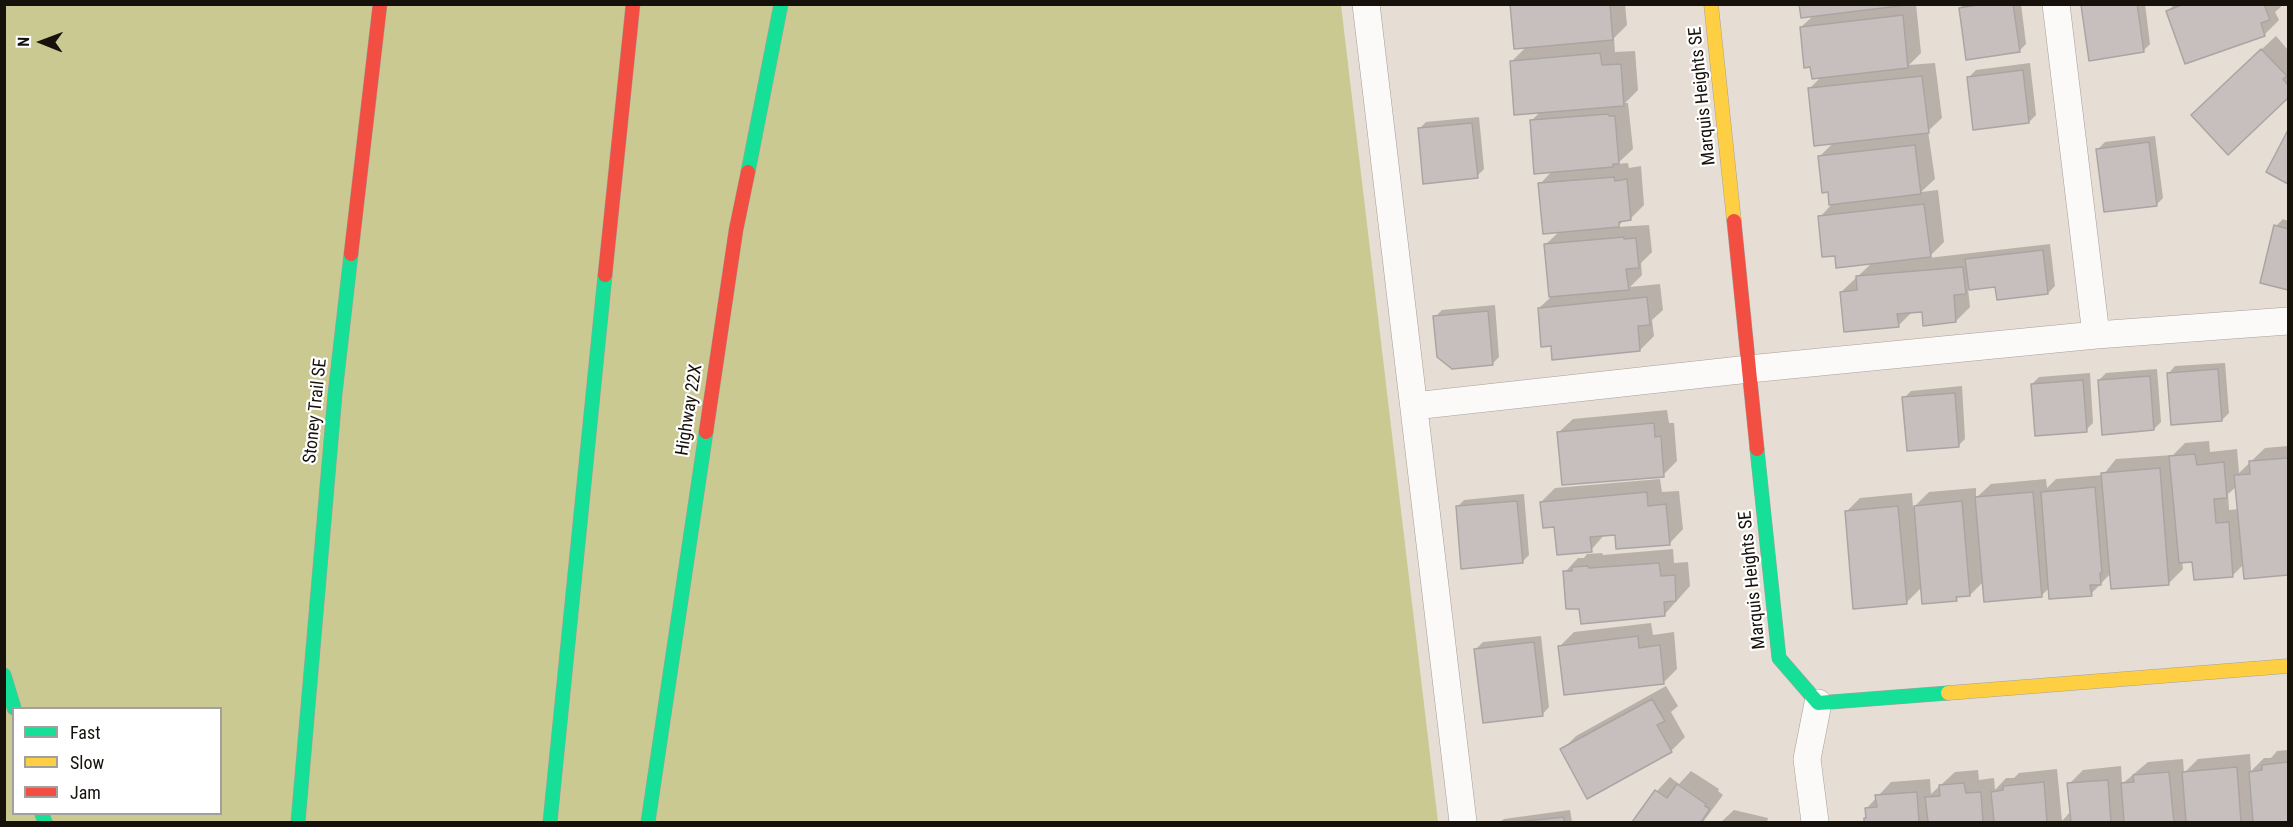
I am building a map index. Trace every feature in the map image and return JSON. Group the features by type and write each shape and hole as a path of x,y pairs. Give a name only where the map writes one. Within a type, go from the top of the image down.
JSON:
{"main road":[{"name":"Stoney Trail SE","path":"297,822 335,394 380,4"},
{"path":"550,822 633,4"},
{"name":"Highway 22X","path":"648,822 736,230 781,4"},
{"name":"Marquis Heights SE","path":"1712,4 1779,658 1818,703"},
{"path":"1818,703 2289,666"},
{"path":"4,675 14,707"}],"lane":[{"path":"1366,4 1463,822"},
{"path":"2056,4 2096,335"},
{"path":"1414,406 1749,369 2096,335 2289,321"},
{"path":"1815,822 1807,759 1818,703"}],"shaded area":[{"path":"5,5 1341,5 1438,822 5,822"}],"building":[{"path":"1510,4 1610,5 1613,40 1514,49"},
{"path":"1799,4 1907,4 1907,5 1801,18"},
{"path":"1983,4 2013,4 2020,52 1966,60 1959,8"},
{"path":"2137,4 2144,52 2089,61 2081,5"},
{"path":"2184,4 2264,4 2270,20 2261,23 2265,36 2185,64 2166,11"},
{"path":"1903,15 1908,68 1812,79 1810,67 1804,68 1800,27"},
{"path":"2261,49 2287,76 2283,79 2288,85 2288,98 2228,155 2191,115"},
{"path":"1600,53 1602,65 1621,64 1624,106 1514,115 1510,61"},
{"path":"2023,70 2029,123 1973,130 1967,77"},
{"path":"1922,76 1929,133 1814,146 1808,88"},
{"path":"1608,114 1615,116 1619,164 1613,164 1613,167 1534,174 1530,120"},
{"path":"1472,123 1478,178 1423,184 1418,128"},
{"path":"2288,130 2288,184 2266,172"},
{"path":"2149,142 2157,206 2104,212 2096,149"},
{"path":"1915,145 1921,194 1829,205 1828,192 1822,193 1818,156"},
{"path":"1614,177 1615,181 1627,179 1631,220 1619,222 1619,227 1543,234 1538,183"},
{"path":"1924,204 1931,257 1836,268 1835,256 1822,257 1818,216"},
{"path":"2274,225 2288,229 2288,290 2260,283"},
{"path":"1624,237 1624,239 1636,238 1639,268 1626,269 1629,290 1549,297 1544,244"},
{"path":"2043,250 2048,294 1997,300 1995,287 1969,290 1965,259"},
{"path":"1963,267 1966,294 1954,295 1956,322 1923,326 1922,312 1897,314 1899,327 1844,332 1840,292 1857,290 1856,276"},
{"path":"1647,297 1650,325 1638,326 1640,351 1552,360 1551,346 1541,347 1538,308"},
{"path":"1488,311 1493,365 1452,369 1437,357 1433,316"},
{"path":"2218,369 2222,421 2171,425 2167,373"},
{"path":"2150,376 2154,430 2102,435 2098,380"},
{"path":"2083,380 2087,432 2035,436 2031,384"},
{"path":"1955,393 1959,447 1907,451 1902,397"},
{"path":"1654,423 1655,437 1661,436 1664,477 1562,485 1557,432"},
{"path":"2195,454 2197,465 2224,462 2227,498 2214,499 2216,523 2229,522 2233,577 2194,580 2192,562 2179,563 2169,456"},
{"path":"2288,458 2288,575 2244,579 2234,475 2250,474 2249,461"},
{"path":"2160,468 2169,585 2111,589 2101,473"},
{"path":"2095,487 2101,585 2090,585 2092,596 2049,599 2041,492"},
{"path":"1647,492 1648,506 1666,504 1670,545 1616,549 1615,535 1590,537 1592,552 1557,555 1554,527 1543,528 1540,502"},
{"path":"2033,492 2042,597 1984,602 1975,497"},
{"path":"1517,501 1523,563 1461,569 1456,506"},
{"path":"1962,501 1970,596 1956,597 1957,601 1922,604 1914,506"},
{"path":"1898,506 1907,604 1853,609 1845,511"},
{"path":"1659,563 1661,576 1675,575 1676,601 1664,602 1665,616 1581,624 1579,609 1566,609 1563,571 1572,571 1572,567"},
{"path":"1638,636 1639,648 1660,645 1664,684 1564,695 1558,646"},
{"path":"1534,642 1543,716 1483,723 1474,649"},
{"path":"1652,699 1665,721 1657,725 1672,752 1587,799 1560,749"},
{"path":"2288,762 2288,822 2253,822 2249,772 2262,770 2262,765"},
{"path":"2237,767 2241,822 2186,822 2182,772"},
{"path":"2169,772 2174,822 2124,822 2121,783 2134,782 2133,775"},
{"path":"2108,780 2111,822 2071,822 2067,783"},
{"path":"2044,782 2047,822 1994,822 1991,792 2003,790 2003,786"},
{"path":"1964,783 1966,793 1981,792 1983,822 1928,822 1925,797 1940,796 1939,785"},
{"path":"1677,784 1710,809 1701,822 1632,822 1655,790 1667,798"},
{"path":"1917,792 1919,822 1864,822 1865,808 1877,807 1875,795"},
{"path":"1564,817 1564,822 1516,822"}],"traffic: fast":[{"path":"748,172 781,4"},
{"path":"298,822 335,394 351,254"},
{"path":"550,822 605,275"},
{"path":"648,822 706,432"},
{"path":"1757,449 1779,658 1818,703 1948,693"},
{"path":"4,675 14,707"},
{"path":"42,815 45,822"}],"traffic: slow":[{"path":"1711,4 1734,221"},
{"path":"1948,693 2288,666"}],"traffic: jam":[{"path":"351,254 380,4"},
{"path":"605,275 633,4"},
{"path":"706,432 736,230 748,172"},
{"path":"1734,221 1757,449"}]}
